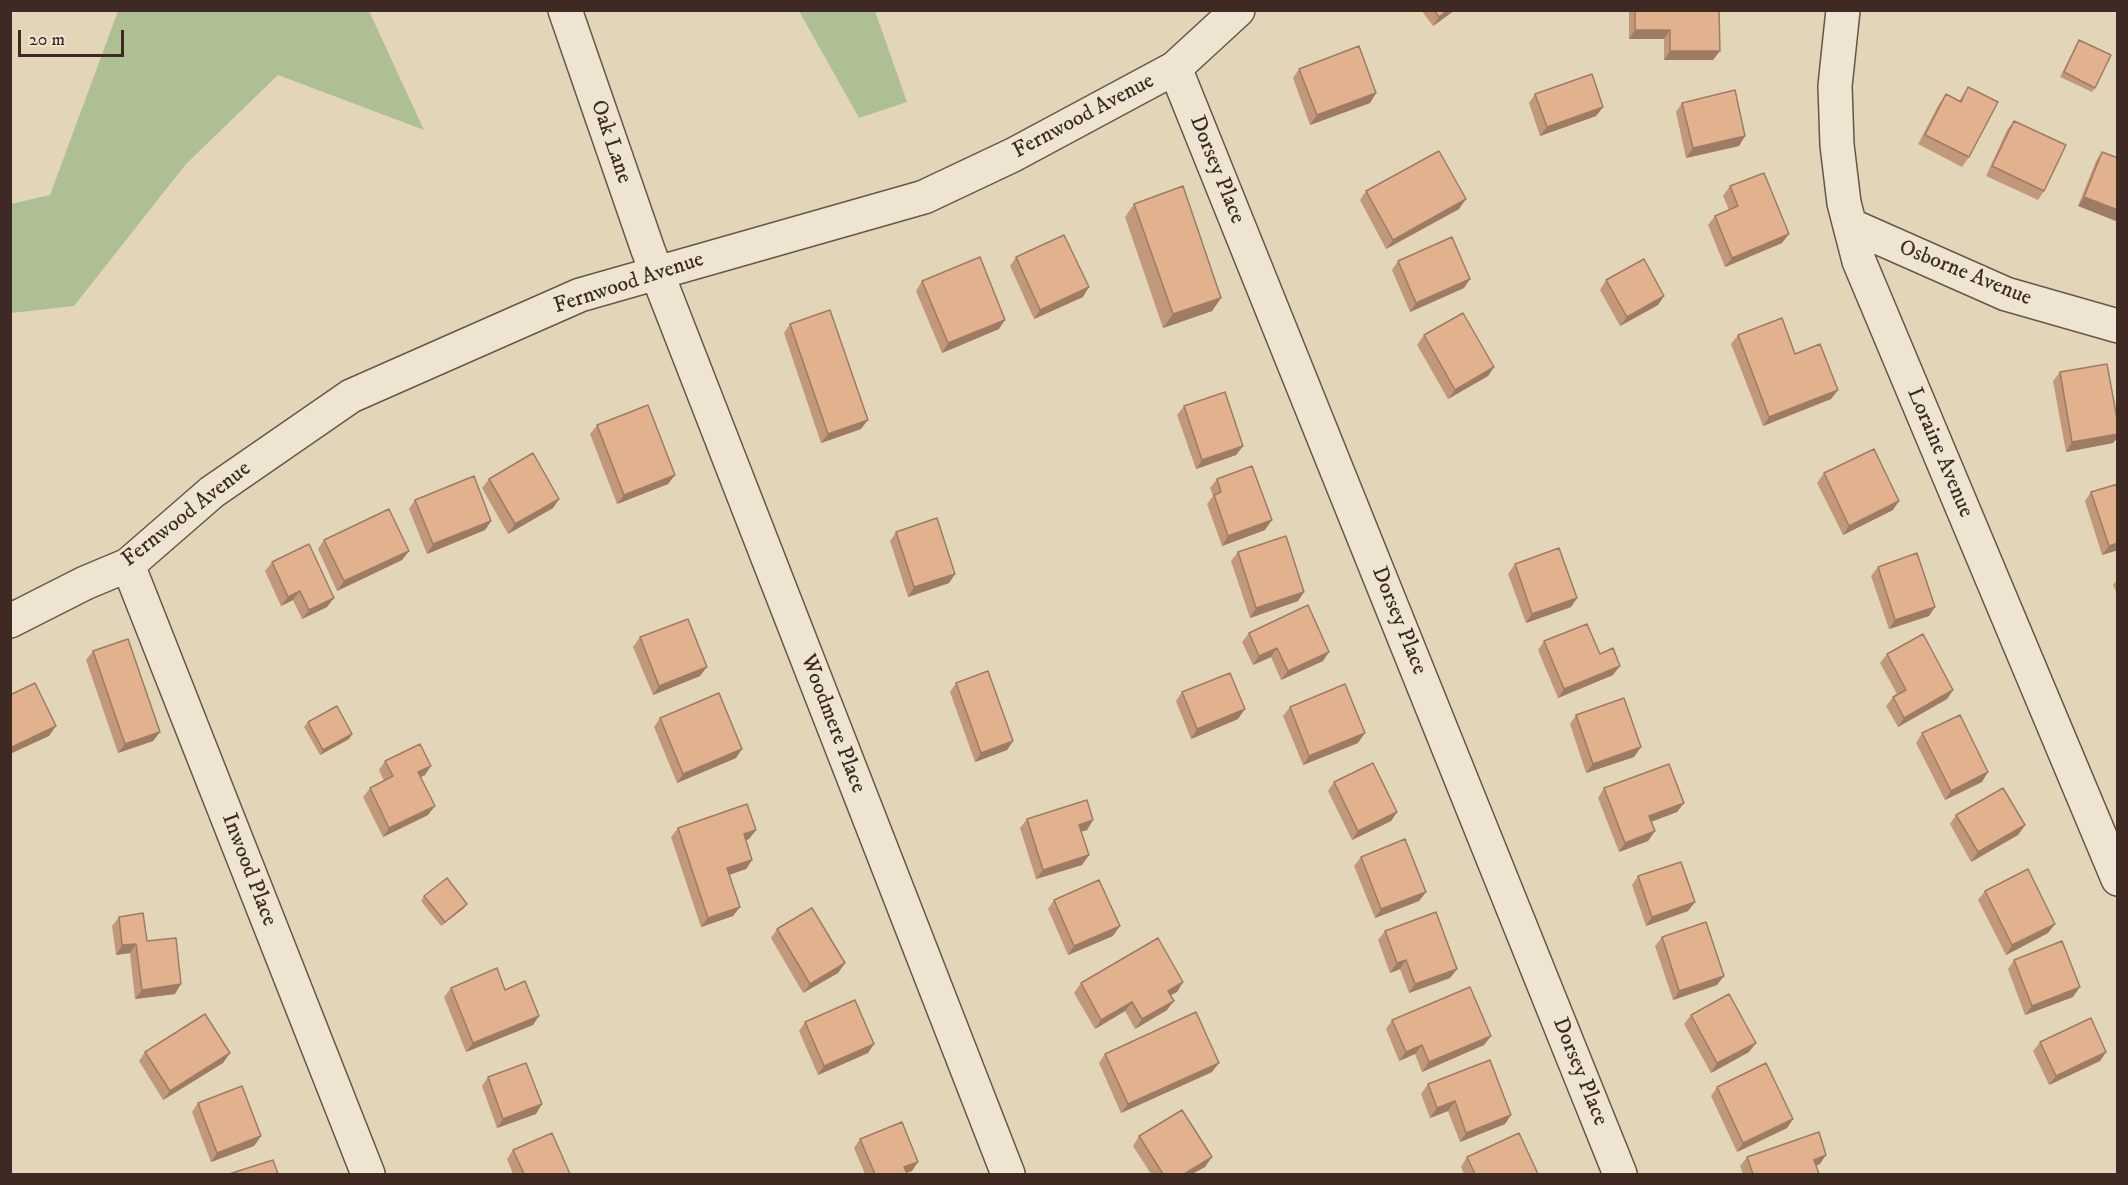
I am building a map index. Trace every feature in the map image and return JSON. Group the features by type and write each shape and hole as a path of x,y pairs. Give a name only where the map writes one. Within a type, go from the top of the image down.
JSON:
{"street":[{"name":"Oak Lane","path":"565,10 657,273"},
{"name":"Fernwood Avenue","path":"10,621 85,583 128,565 212,492 351,396 580,295 924,197 1013,155 1175,68 1238,10"},
{"name":"Loraine Avenue","path":"1843,10 1835,86 1837,145 1844,203 1859,261 2118,879"},
{"name":"Dorsey Place","path":"1175,68 1620,1174"},
{"name":"Osborne Avenue","path":"1850,225 2006,294 2118,326"},
{"name":"Woodmere Place","path":"657,273 1008,1174"},
{"name":"Inwood Place","path":"128,565 368,1174"}],"green space":[{"path":"118,11 369,11 424,130 278,75 186,164 74,306 11,313 11,204 50,195"},
{"path":"799,11 875,11 907,102 859,118"}],"building":[{"path":"1434,10 1448,10 1439,17"},
{"path":"1635,10 1719,10 1720,51 1670,51 1670,30 1635,30"},
{"path":"2079,40 2111,55 2095,88 2064,72"},
{"path":"1359,46 1376,93 1317,115 1299,69"},
{"path":"1592,74 1603,107 1547,127 1535,94"},
{"path":"1968,87 1998,102 1969,157 1925,135 1946,94 1961,102"},
{"path":"1735,90 1745,136 1693,148 1682,103"},
{"path":"2014,121 2066,145 2044,191 1992,166"},
{"path":"1439,151 1466,199 1393,240 1366,191"},
{"path":"2102,152 2118,158 2118,210 2084,197"},
{"path":"1764,173 1789,234 1732,258 1715,216 1738,206 1730,186"},
{"path":"1183,186 1221,298 1173,314 1134,204"},
{"path":"1064,235 1089,287 1040,310 1016,257"},
{"path":"1452,237 1470,279 1416,303 1398,261"},
{"path":"980,257 1005,320 948,343 922,281"},
{"path":"1644,259 1664,296 1627,317 1606,280"},
{"path":"830,310 868,420 828,434 790,324"},
{"path":"1463,313 1494,367 1455,390 1424,335"},
{"path":"1782,318 1795,354 1820,344 1838,390 1769,417 1738,335"},
{"path":"2107,364 2118,434 2072,442 2060,372"},
{"path":"1225,392 1243,446 1202,460 1184,406"},
{"path":"648,405 675,475 624,495 597,425"},
{"path":"1874,449 1899,501 1849,526 1824,473"},
{"path":"533,453 559,499 515,524 489,479"},
{"path":"1252,466 1272,520 1228,536 1214,495 1221,492 1217,479"},
{"path":"474,476 491,521 433,544 415,500"},
{"path":"2118,484 2118,543 2109,546 2091,492"},
{"path":"389,509 409,551 344,581 324,540"},
{"path":"937,518 955,574 914,587 896,532"},
{"path":"1286,536 1304,592 1256,608 1238,552"},
{"path":"309,544 334,598 309,610 300,591 288,597 272,562"},
{"path":"1559,548 1577,598 1532,614 1515,564"},
{"path":"1917,553 1935,607 1895,620 1878,567"},
{"path":"1308,605 1329,652 1288,671 1277,648 1259,656 1249,633"},
{"path":"688,619 707,667 659,686 640,637"},
{"path":"1587,624 1600,654 1613,648 1620,666 1564,689 1544,641"},
{"path":"1923,634 1953,690 1904,718 1893,697 1906,690 1887,654"},
{"path":"128,639 160,732 125,744 93,651"},
{"path":"988,671 1013,741 981,753 956,683"},
{"path":"1230,673 1245,709 1197,729 1182,692"},
{"path":"35,683 56,726 10,748 10,695"},
{"path":"1345,684 1365,733 1309,756 1290,707"},
{"path":"719,693 742,749 683,774 660,718"},
{"path":"1624,698 1641,747 1593,764 1576,715"},
{"path":"337,706 352,734 323,750 308,722"},
{"path":"1960,715 1988,772 1951,791 1922,733"},
{"path":"420,744 431,766 418,772 435,806 389,828 370,788 393,776 385,761"},
{"path":"1373,763 1397,812 1358,831 1334,782"},
{"path":"1669,764 1684,803 1649,816 1655,831 1625,843 1604,788"},
{"path":"2003,788 2025,825 1978,852 1956,815"},
{"path":"1087,800 1093,820 1079,825 1089,855 1043,870 1027,819"},
{"path":"747,804 756,830 744,834 752,860 727,868 740,907 708,918 678,828"},
{"path":"1405,839 1426,892 1381,909 1361,857"},
{"path":"1681,862 1695,902 1652,917 1638,876"},
{"path":"2028,869 2055,924 2012,945 1985,891"},
{"path":"447,878 467,904 445,922 424,896"},
{"path":"1099,880 1120,926 1074,946 1054,900"},
{"path":"812,908 845,963 810,984 777,929"},
{"path":"1436,912 1457,969 1415,984 1406,960 1397,963 1385,931"},
{"path":"143,913 147,941 176,938 181,984 142,990 136,944 122,945 119,917"},
{"path":"1706,922 1724,976 1679,991 1662,937"},
{"path":"1158,938 1183,982 1168,991 1174,1001 1142,1019 1132,1002 1101,1020 1081,983"},
{"path":"2062,941 2080,987 2032,1006 2014,960"},
{"path":"497,968 505,990 525,981 539,1016 473,1043 451,988"},
{"path":"1470,987 1491,1036 1429,1062 1422,1045 1406,1052 1392,1020"},
{"path":"1729,994 1756,1043 1717,1063 1691,1015"},
{"path":"855,1000 874,1044 824,1066 805,1022"},
{"path":"1196,1012 1219,1063 1128,1104 1105,1054"},
{"path":"205,1014 230,1053 170,1091 145,1052"},
{"path":"2091,1018 2106,1052 2056,1076 2040,1042"},
{"path":"1490,1060 1511,1115 1466,1133 1455,1101 1437,1108 1428,1084"},
{"path":"526,1063 542,1104 503,1119 488,1077"},
{"path":"1766,1063 1793,1119 1743,1143 1717,1087"},
{"path":"242,1086 261,1136 217,1153 198,1103"},
{"path":"1182,1110 1212,1157 1184,1174 1163,1174 1139,1136"},
{"path":"902,1122 918,1162 904,1167 907,1174 875,1174 860,1139"},
{"path":"1819,1132 1826,1155 1814,1160 1819,1174 1753,1174 1747,1157"},
{"path":"552,1133 570,1174 524,1174 513,1150"},
{"path":"1519,1133 1538,1174 1475,1174 1467,1157"},
{"path":"273,1160 278,1174 229,1174"}]}
